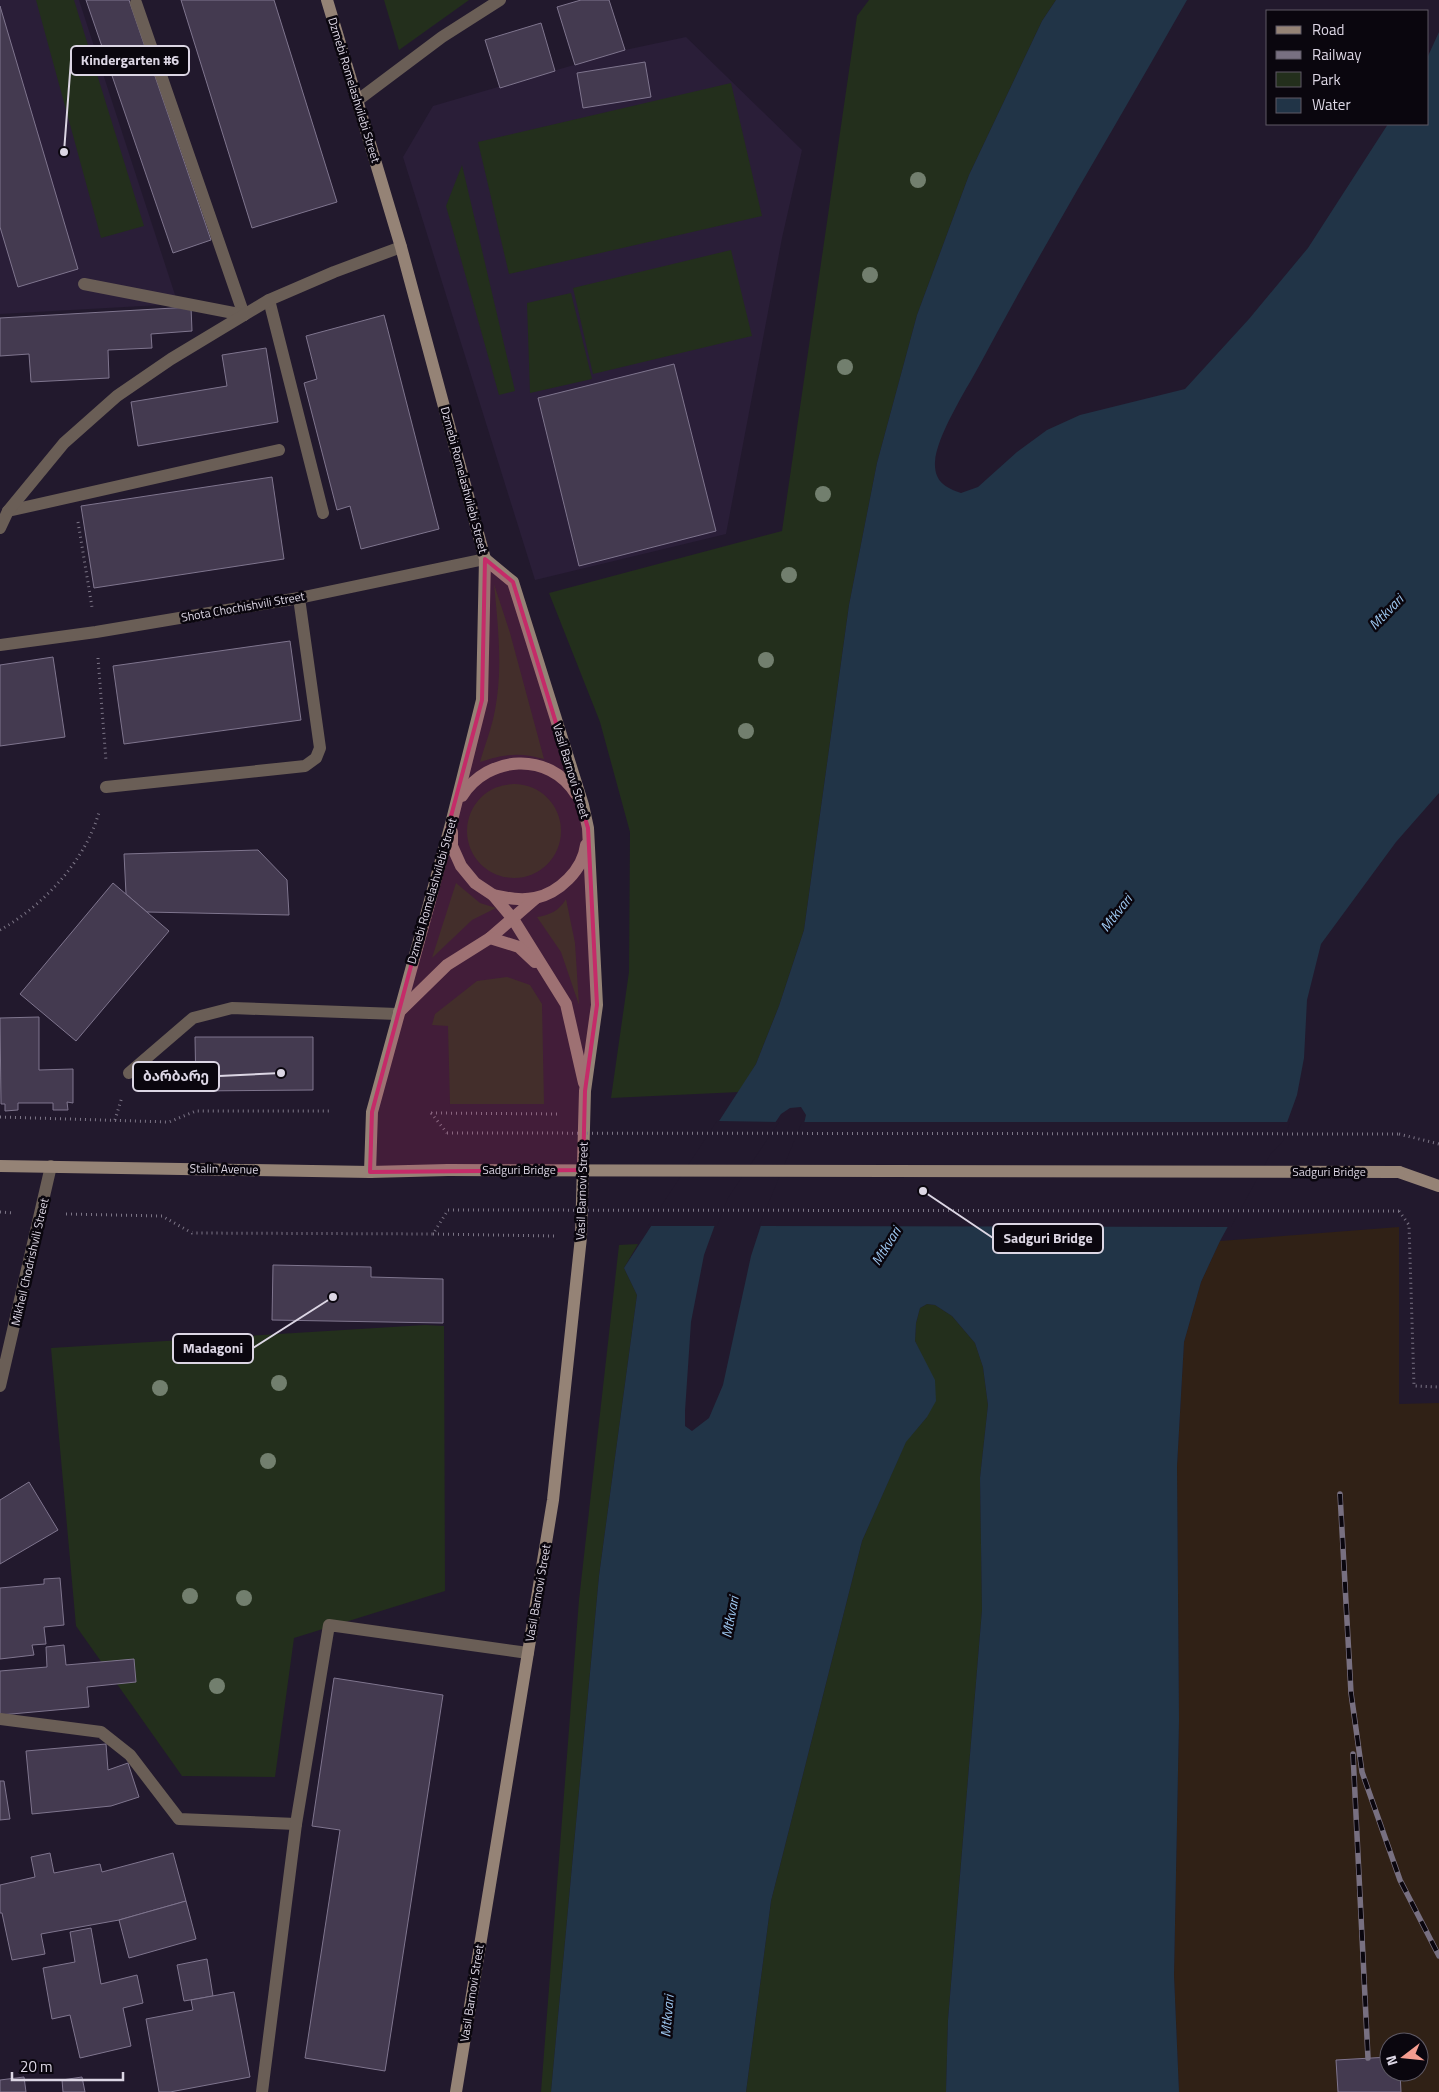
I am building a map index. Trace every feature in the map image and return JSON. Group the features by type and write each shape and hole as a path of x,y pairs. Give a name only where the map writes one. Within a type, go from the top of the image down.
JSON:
{"street":[{"name":"Dzmebi Romelashvilebi Street","path":"327,0 401,247 485,559 482,700 451,824 397,1014 372,1112 370,1172"},
{"path":"358,100 442,36 500,0"},
{"path":"136,3 244,315"},
{"path":"0,528 8,511 71,436 117,396 171,359 269,300 334,272 401,247"},
{"path":"84,284 244,315"},
{"path":"269,300 323,512"},
{"path":"8,511 279,450"},
{"name":"Shota Chochishvili Street","path":"0,645 96,632 299,598 485,559"},
{"name":"Vasil Barnovi Street","path":"456,2092 553,1500 581,1237 585,1091 598,1005 588,828 583,805 513,582 485,559"},
{"path":"106,787 305,766 316,758 320,748 299,598"},
{"path":"456,803 469,784 487,770 509,763 516,763 531,764 553,771 571,786 583,805"},
{"path":"451,824 452,846 461,866 475,883 493,895 513,919 552,979"},
{"path":"493,895 514,900 536,898 557,889 574,873 585,851 588,828"},
{"path":"129,1073 193,1018 232,1008 397,1014 447,965 490,938 536,898"},
{"path":"490,938 520,947 552,979"},
{"name":"Vasil Barnovi Street","path":"552,979 566,1004 585,1091"},
{"name":"Stalin Avenue","path":"0,1166 370,1172 448,1170"},
{"name":"Mikheil Chodrishvili Street","path":"0,1386 42,1213 51,1166"},
{"name":"Sadguri Bridge","path":"448,1170 1399,1172 1439,1186"},
{"path":"262,2092 296,1824 328,1625 528,1653"},
{"path":"0,1719 101,1732 130,1755 179,1819 296,1824"}],"path":[{"path":"0,930 28,912 56,887 80,852 97,820 106,787"},
{"path":"0,1118 169,1122 196,1111 330,1111"},
{"path":"584,1115 431,1113 447,1133 1399,1134 1439,1144"},
{"path":"433,1234 448,1210 1399,1211 1409,1225 1414,1386 1439,1387"},
{"path":"0,1212 162,1216 192,1233 581,1237"}],"highlighted area":[{"path":"485,559 513,582 588,828 597,1005 585,1091 583,1170 370,1172 372,1112 482,700"}],"shaded area":[{"path":"0,0 79,0 178,304 0,314"},
{"path":"686,37 802,150 782,238 726,534 535,580 403,157 433,106 625,50"},
{"path":"1399,1227 1399,1404 1439,1403 1439,2092 1179,2092 1174,1975 1179,1720 1177,1466 1184,1342 1201,1282 1220,1241"}],"green space":[{"path":"36,0 74,0 144,226 101,238"},
{"path":"384,0 469,0 399,50"},
{"path":"869,0 1056,0 1042,21 969,175 917,315 877,463 849,605 804,930 779,1006 756,1064 739,1092 611,1098 629,972 630,832 600,722 549,593 782,531 857,16"},
{"path":"731,83 762,216 509,274 478,142"},
{"path":"462,165 515,391 499,395 446,206"},
{"path":"731,250 752,336 593,374 573,288"},
{"path":"571,293 592,379 530,393 527,303"},
{"path":"494,584 510,633 544,759 527,755 512,755 480,762 494,716 499,679 499,647"},
{"path":"514,784 532,788 547,798 557,813 561,831 557,849 547,864 532,874 514,878 496,874 481,864 471,849 467,831 471,813 481,798 496,788"},
{"path":"456,883 480,903 496,908 472,920 432,958"},
{"path":"566,899 575,943 579,1005 561,952 537,917 554,912"},
{"path":"507,977 530,985 542,1004 544,1104 450,1104 448,1026 432,1025 435,1014 477,981"},
{"path":"638,1244 624,1268 637,1295 599,1576 551,2092 541,2092 579,1600 619,1245"},
{"path":"927,1304 935,1305 952,1316 975,1343 983,1367 988,1405 980,1478 982,1610 948,2020 946,2092 746,2092 771,1901 862,1541 906,1441 927,1417 923,1358 915,1341 916,1323 920,1308"},
{"path":"425,1325 444,1326 445,1591 294,1638 275,1777 182,1776 76,1626 51,1348"}],"water":[{"name":"Mtkvari","path":"1056,0 1187,0 1030,274 940,440 935,462 936,474 945,486 961,493 978,487 1017,452 1047,430 1080,415 1185,389 1249,319 1308,248 1387,125 1429,125 1429,54 1439,32 1439,793 1396,842 1321,944 1307,1000 1304,1058 1297,1095 1281,1139 1268,1153 1220,1241 1201,1282 1184,1342 1177,1466 1179,1720 1174,1975 1179,2092 946,2092 948,2020 982,1610 980,1478 988,1405 983,1367 975,1343 952,1316 935,1305 927,1304 920,1308 916,1323 915,1341 935,1380 936,1401 927,1417 906,1442 862,1541 771,1901 746,2092 551,2092 599,1576 637,1295 624,1268 756,1064 779,1006 804,930 849,605 877,463 917,315 969,175 1042,21","holes":["801,1107 806,1115 803,1128 764,1216 751,1256 723,1385 709,1418 692,1431 685,1426 691,1322 704,1255 725,1197 781,1114 790,1108"]}],"pier":[{"path":"717,1121 779,1122 728,1198 717,1226 648,1226"},
{"path":"802,1122 1290,1122 1283,1141 1270,1155 1231,1227 759,1226"}],"building":[{"path":"86,0 129,0 211,240 173,253"},
{"path":"181,0 274,0 337,202 252,228"},
{"path":"581,0 609,0 625,50 575,65 557,7"},
{"path":"0,6 78,269 18,287 0,227"},
{"path":"541,23 555,71 500,88 485,40"},
{"path":"645,62 651,97 583,108 577,73"},
{"path":"191,307 192,331 151,334 152,348 108,350 109,378 31,382 29,354 0,356 0,318"},
{"path":"384,315 439,529 361,549 350,506 337,510 304,383 317,379 306,336"},
{"path":"266,348 278,422 138,446 131,402 227,386 222,355"},
{"path":"674,364 716,531 579,566 538,398"},
{"path":"272,477 284,559 94,588 81,506"},
{"path":"290,641 301,720 124,744 113,666"},
{"path":"53,657 65,737 0,746 0,665"},
{"path":"258,850 287,880 289,915 147,912 126,894 124,854"},
{"path":"113,883 169,931 76,1041 20,994"},
{"path":"39,1017 39,1070 73,1069 73,1103 67,1102 68,1110 53,1110 53,1103 18,1103 18,1110 5,1111 5,1104 1,1104 0,1018"},
{"path":"195,1037 313,1037 313,1090 196,1091"},
{"path":"273,1265 371,1267 371,1277 443,1279 443,1323 272,1320"},
{"path":"29,1482 58,1530 0,1564 0,1500"},
{"path":"60,1578 64,1625 44,1627 46,1644 32,1645 34,1655 0,1659 0,1588 44,1584 44,1579"},
{"path":"64,1645 66,1665 134,1659 136,1682 87,1687 89,1707 0,1715 0,1671 47,1667 46,1647"},
{"path":"334,1678 443,1695 385,2071 305,2058 340,1830 312,1826"},
{"path":"106,1744 108,1770 128,1763 139,1797 111,1806 32,1814 26,1751"},
{"path":"0,1781 4,1781 10,1819 0,1820"},
{"path":"50,1853 54,1873 100,1864 102,1872 173,1853 186,1901 119,1920 41,1934 45,1954 12,1960 2,1913 0,1913 0,1885 35,1877 31,1857"},
{"path":"186,1901 196,1939 129,1958 119,1920"},
{"path":"91,1928 101,1984 137,1975 143,2003 123,2008 131,2046 80,2058 70,2015 52,2019 43,1968 75,1962 70,1932"},
{"path":"207,1959 213,1996 184,2001 177,1965"},
{"path":"234,1992 250,2077 170,2092 159,2092 146,2019 193,2010 191,2000"},
{"path":"1379,2058 1379,2082 1400,2082 1401,2092 1338,2092 1336,2060"},
{"path":"24,2077 26,2092 0,2092 0,2080"},
{"path":"82,2077 85,2092 63,2092 62,2080"}],"railway":[{"path":"1340,1494 1351,1693 1362,1772 1400,1880 1439,1956"},
{"path":"1353,1754 1368,2058"}],"place":[{"name":"Kindergarten #6","path":"64,152"},
{"name":"ბარბარე","path":"281,1073"},
{"name":"Sadguri Bridge","path":"923,1191"},
{"name":"Madagoni","path":"333,1297"}]}
